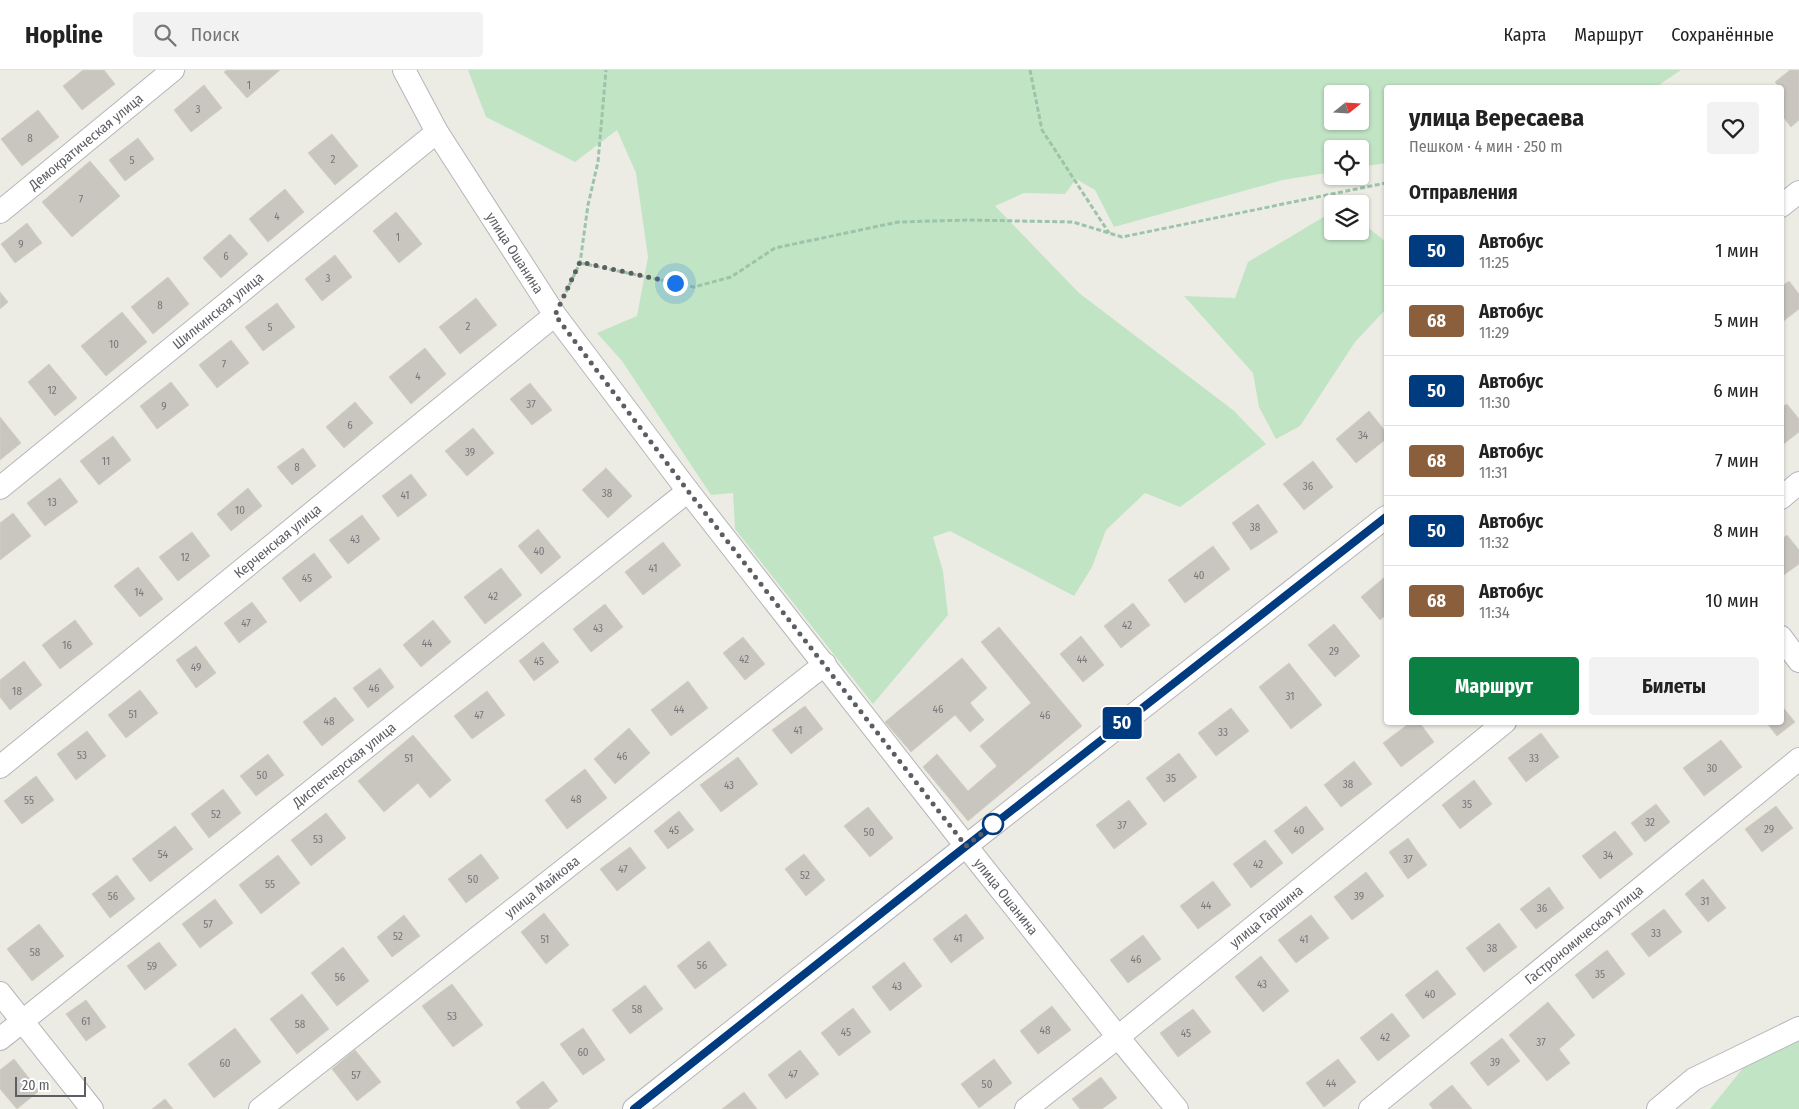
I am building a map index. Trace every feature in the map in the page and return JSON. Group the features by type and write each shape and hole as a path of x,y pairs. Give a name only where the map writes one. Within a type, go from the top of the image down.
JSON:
{"street":[{"name":"Демократическая улица","path":"0,212 173,70"},
{"name":"улица Ошанина","path":"404,70 437,132 555,315 688,491 966,846 1177,1109"},
{"name":"Шилкинская улица","path":"0,488 437,132"},
{"path":"1784,204 1799,192"},
{"name":"Керченская улица","path":"0,767 555,315"},
{"path":"1784,496 1799,483"},
{"name":"Диспетчерская улица","path":"0,1039 688,491"},
{"path":"634,1109 1384,519"},
{"path":"1784,641 1799,661"},
{"name":"улица Майкова","path":"260,1109 825,664"},
{"name":"улица Гаршина","path":"1026,1109 1118,1037 1500,725"},
{"name":"Гастрономическая улица","path":"1370,1109 1799,759"},
{"path":"0,993 92,1109"},
{"path":"1658,1109 1694,1079 1799,1028"}],"path":[{"path":"555,315 580,262 588,205 598,162 606,70"},
{"path":"1030,70 1042,130 1109,233"},
{"path":"580,262 694,287 731,277 775,248 898,222 968,220 1073,222 1122,237 1384,183"}],"green space":[{"path":"468,70 1681,70 1659,85 1384,85 1384,163 1369,166 1369,140 1324,140 1324,173 1283,180 1114,227 1095,190 1076,179 1065,194 1024,193 995,206 1079,293 1233,410 1266,444 1180,507 1145,493 1106,530 1092,567 1074,596 950,531 933,537 943,571 948,615 873,704 735,529 733,493 711,495 622,361 597,333 637,316 648,257 636,173 617,130 575,162 486,117"},
{"path":"1324,217 1324,240 1369,240 1369,228 1384,240 1384,311 1355,342 1300,426 1276,439 1259,407 1253,373 1184,296 1235,298 1248,262"},
{"path":"1799,1039 1799,1109 1710,1109 1747,1063"}],"building":[{"path":"83,70 104,70 115,84 82,110 63,86"},
{"path":"227,70 280,70 247,98 224,72"},
{"path":"1790,70 1799,70 1799,120 1791,127 1784,118 1784,85 1778,85 1775,82"},
{"path":"204,85 222,108 191,132 174,110"},
{"path":"38,110 59,137 22,166 1,139"},
{"path":"332,134 358,166 335,185 308,153"},
{"path":"138,138 154,159 125,181 109,160"},
{"path":"90,161 120,196 72,237 42,202"},
{"path":"285,189 304,212 268,242 249,219"},
{"path":"396,212 422,244 399,263 373,231"},
{"path":"27,223 42,243 15,263 1,244"},
{"path":"230,234 248,254 221,278 203,258"},
{"path":"335,255 352,277 322,301 305,279"},
{"path":"168,277 189,304 153,334 131,307"},
{"path":"1789,281 1799,294 1799,309 1784,321 1784,285"},
{"path":"0,292 8,302 0,309"},
{"path":"476,298 497,325 460,354 439,327"},
{"path":"277,303 295,327 263,351 245,327"},
{"path":"122,312 147,342 106,376 81,346"},
{"path":"231,340 249,363 217,388 199,365"},
{"path":"425,348 446,374 411,404 389,377"},
{"path":"49,364 77,398 55,416 28,382"},
{"path":"171,382 189,405 157,429 140,406"},
{"path":"530,383 552,410 532,425 510,399"},
{"path":"355,402 373,423 344,448 326,427"},
{"path":"1787,404 1799,419 1799,432 1784,444 1784,406"},
{"path":"1369,411 1384,430 1384,441 1356,463 1336,439"},
{"path":"0,417 21,443 0,460"},
{"path":"473,428 494,453 467,476 445,451"},
{"path":"113,436 131,460 99,485 80,461"},
{"path":"303,448 316,466 292,485 277,467"},
{"path":"1313,461 1333,487 1304,510 1283,484"},
{"path":"606,468 632,496 608,518 582,490"},
{"path":"411,474 427,495 398,517 382,496"},
{"path":"60,478 78,502 45,526 27,503"},
{"path":"248,488 262,506 231,531 217,514"},
{"path":"1258,504 1278,532 1251,550 1232,523"},
{"path":"13,513 31,536 0,560 0,523"},
{"path":"362,515 380,539 348,564 329,540"},
{"path":"538,529 561,557 541,574 518,546"},
{"path":"192,532 210,556 178,581 159,557"},
{"path":"1787,535 1799,550 1799,564 1784,575 1784,538"},
{"path":"663,542 681,565 643,595 625,572"},
{"path":"1213,546 1230,569 1185,603 1168,580"},
{"path":"314,553 332,577 300,602 282,578"},
{"path":"138,567 163,599 140,617 114,586"},
{"path":"501,568 522,595 485,624 464,597"},
{"path":"1384,578 1384,617 1380,620 1361,597"},
{"path":"252,602 267,622 239,643 224,623"},
{"path":"1133,603 1150,625 1121,648 1104,626"},
{"path":"605,604 623,627 591,652 573,629"},
{"path":"75,620 93,644 60,669 42,645"},
{"path":"433,620 451,642 421,667 403,645"},
{"path":"1334,624 1360,656 1335,677 1308,645"},
{"path":"999,627 1082,726 968,821 923,767 937,754 968,791 997,766 980,746 1031,703 981,642"},
{"path":"1081,636 1104,665 1083,682 1060,654"},
{"path":"743,637 765,664 745,680 723,653"},
{"path":"543,642 559,662 534,681 519,661"},
{"path":"196,646 216,673 196,688 176,660"},
{"path":"962,658 987,688 970,703 984,720 970,732 955,715 911,752 885,722"},
{"path":"24,661 42,685 10,710 0,697 0,680"},
{"path":"1289,663 1322,705 1291,729 1259,687"},
{"path":"380,668 394,687 368,708 353,688"},
{"path":"688,681 708,708 671,736 651,710"},
{"path":"140,690 158,713 126,738 108,715"},
{"path":"487,691 505,715 472,739 454,716"},
{"path":"335,697 354,720 322,746 303,722"},
{"path":"805,706 823,729 791,754 772,730"},
{"path":"1231,708 1249,731 1216,756 1198,733"},
{"path":"1784,709 1795,722 1777,736 1768,725 1784,725"},
{"path":"1407,725 1421,725 1434,742 1401,767 1383,743"},
{"path":"629,728 650,753 615,784 594,759"},
{"path":"87,731 106,756 76,780 57,754"},
{"path":"1541,733 1559,757 1526,782 1508,758"},
{"path":"413,735 451,780 430,798 418,783 384,812 358,781"},
{"path":"1721,740 1742,767 1704,796 1683,768"},
{"path":"1179,753 1197,777 1164,802 1146,778"},
{"path":"268,754 284,775 256,796 240,776"},
{"path":"738,757 758,784 721,812 700,785"},
{"path":"1354,761 1372,784 1341,807 1324,785"},
{"path":"585,769 607,798 567,829 545,800"},
{"path":"36,776 54,800 22,824 4,801"},
{"path":"1474,780 1492,804 1460,829 1442,805"},
{"path":"223,789 241,813 209,838 191,814"},
{"path":"1129,800 1147,824 1114,849 1096,825"},
{"path":"1656,804 1670,822 1645,842 1631,823"},
{"path":"1306,806 1324,829 1292,854 1274,831"},
{"path":"1776,806 1793,828 1762,852 1745,829"},
{"path":"868,807 893,838 870,857 844,826"},
{"path":"679,811 694,830 668,849 654,831"},
{"path":"326,813 346,838 311,866 291,840"},
{"path":"175,826 193,849 150,882 132,859"},
{"path":"1615,831 1633,854 1600,879 1582,856"},
{"path":"1408,838 1427,865 1408,879 1389,852"},
{"path":"1265,840 1283,863 1251,888 1233,864"},
{"path":"630,847 646,868 617,891 600,869"},
{"path":"481,854 499,878 466,903 448,879"},
{"path":"804,854 825,880 806,896 785,869"},
{"path":"278,855 300,883 261,914 239,885"},
{"path":"1366,872 1384,896 1352,920 1334,897"},
{"path":"117,875 135,899 110,918 92,894"},
{"path":"1703,879 1726,908 1708,922 1685,894"},
{"path":"1213,881 1231,905 1198,929 1180,906"},
{"path":"1549,887 1564,908 1536,929 1520,909"},
{"path":"215,899 233,923 200,948 182,924"},
{"path":"1664,909 1682,932 1649,957 1631,934"},
{"path":"544,913 569,945 546,964 521,932"},
{"path":"966,914 984,938 951,963 933,939"},
{"path":"404,915 420,936 392,957 377,937"},
{"path":"1311,915 1329,938 1296,963 1278,940"},
{"path":"1499,923 1517,947 1484,972 1466,948"},
{"path":"39,924 64,956 32,981 7,949"},
{"path":"1143,935 1161,959 1128,983 1110,960"},
{"path":"709,941 727,965 695,989 677,966"},
{"path":"159,942 177,965 145,990 127,966"},
{"path":"343,947 369,981 337,1006 311,973"},
{"path":"1607,950 1625,974 1593,999 1575,975"},
{"path":"1261,956 1289,991 1263,1012 1235,977"},
{"path":"904,962 922,986 890,1011 872,987"},
{"path":"1437,970 1456,994 1423,1019 1405,995"},
{"path":"452,984 483,1025 453,1047 422,1006"},
{"path":"645,985 663,1009 630,1034 612,1010"},
{"path":"302,994 329,1029 297,1054 270,1019"},
{"path":"86,1000 106,1027 86,1041 66,1014"},
{"path":"1548,1002 1575,1035 1559,1049 1570,1063 1547,1081 1509,1035"},
{"path":"1052,1006 1071,1030 1038,1054 1020,1031"},
{"path":"853,1008 871,1032 839,1056 821,1033"},
{"path":"1193,1009 1211,1032 1178,1057 1160,1033"},
{"path":"1392,1013 1410,1036 1378,1061 1360,1038"},
{"path":"235,1028 261,1062 214,1098 188,1064"},
{"path":"583,1028 605,1060 583,1075 560,1044"},
{"path":"1502,1038 1520,1061 1488,1086 1470,1063"},
{"path":"355,1050 381,1082 357,1101 332,1069"},
{"path":"800,1050 819,1074 786,1099 768,1075"},
{"path":"14,1059 39,1091 17,1109 0,1089 0,1070"},
{"path":"994,1059 1012,1083 979,1108 961,1084"},
{"path":"1338,1059 1356,1082 1324,1107 1306,1083"},
{"path":"1101,1077 1117,1098 1102,1109 1080,1109 1072,1099"},
{"path":"543,1081 558,1101 548,1109 521,1109 516,1102"},
{"path":"1452,1085 1472,1109 1433,1109 1429,1104"},
{"path":"744,1092 757,1109 722,1109"},
{"path":"165,1099 173,1109 152,1109"}],"bus line":[{"name":"50","path":"634,1109 1384,519"}],"route":[{"path":"675,283 580,262 555,315 688,491 966,846 997,822 993,824"}]}
